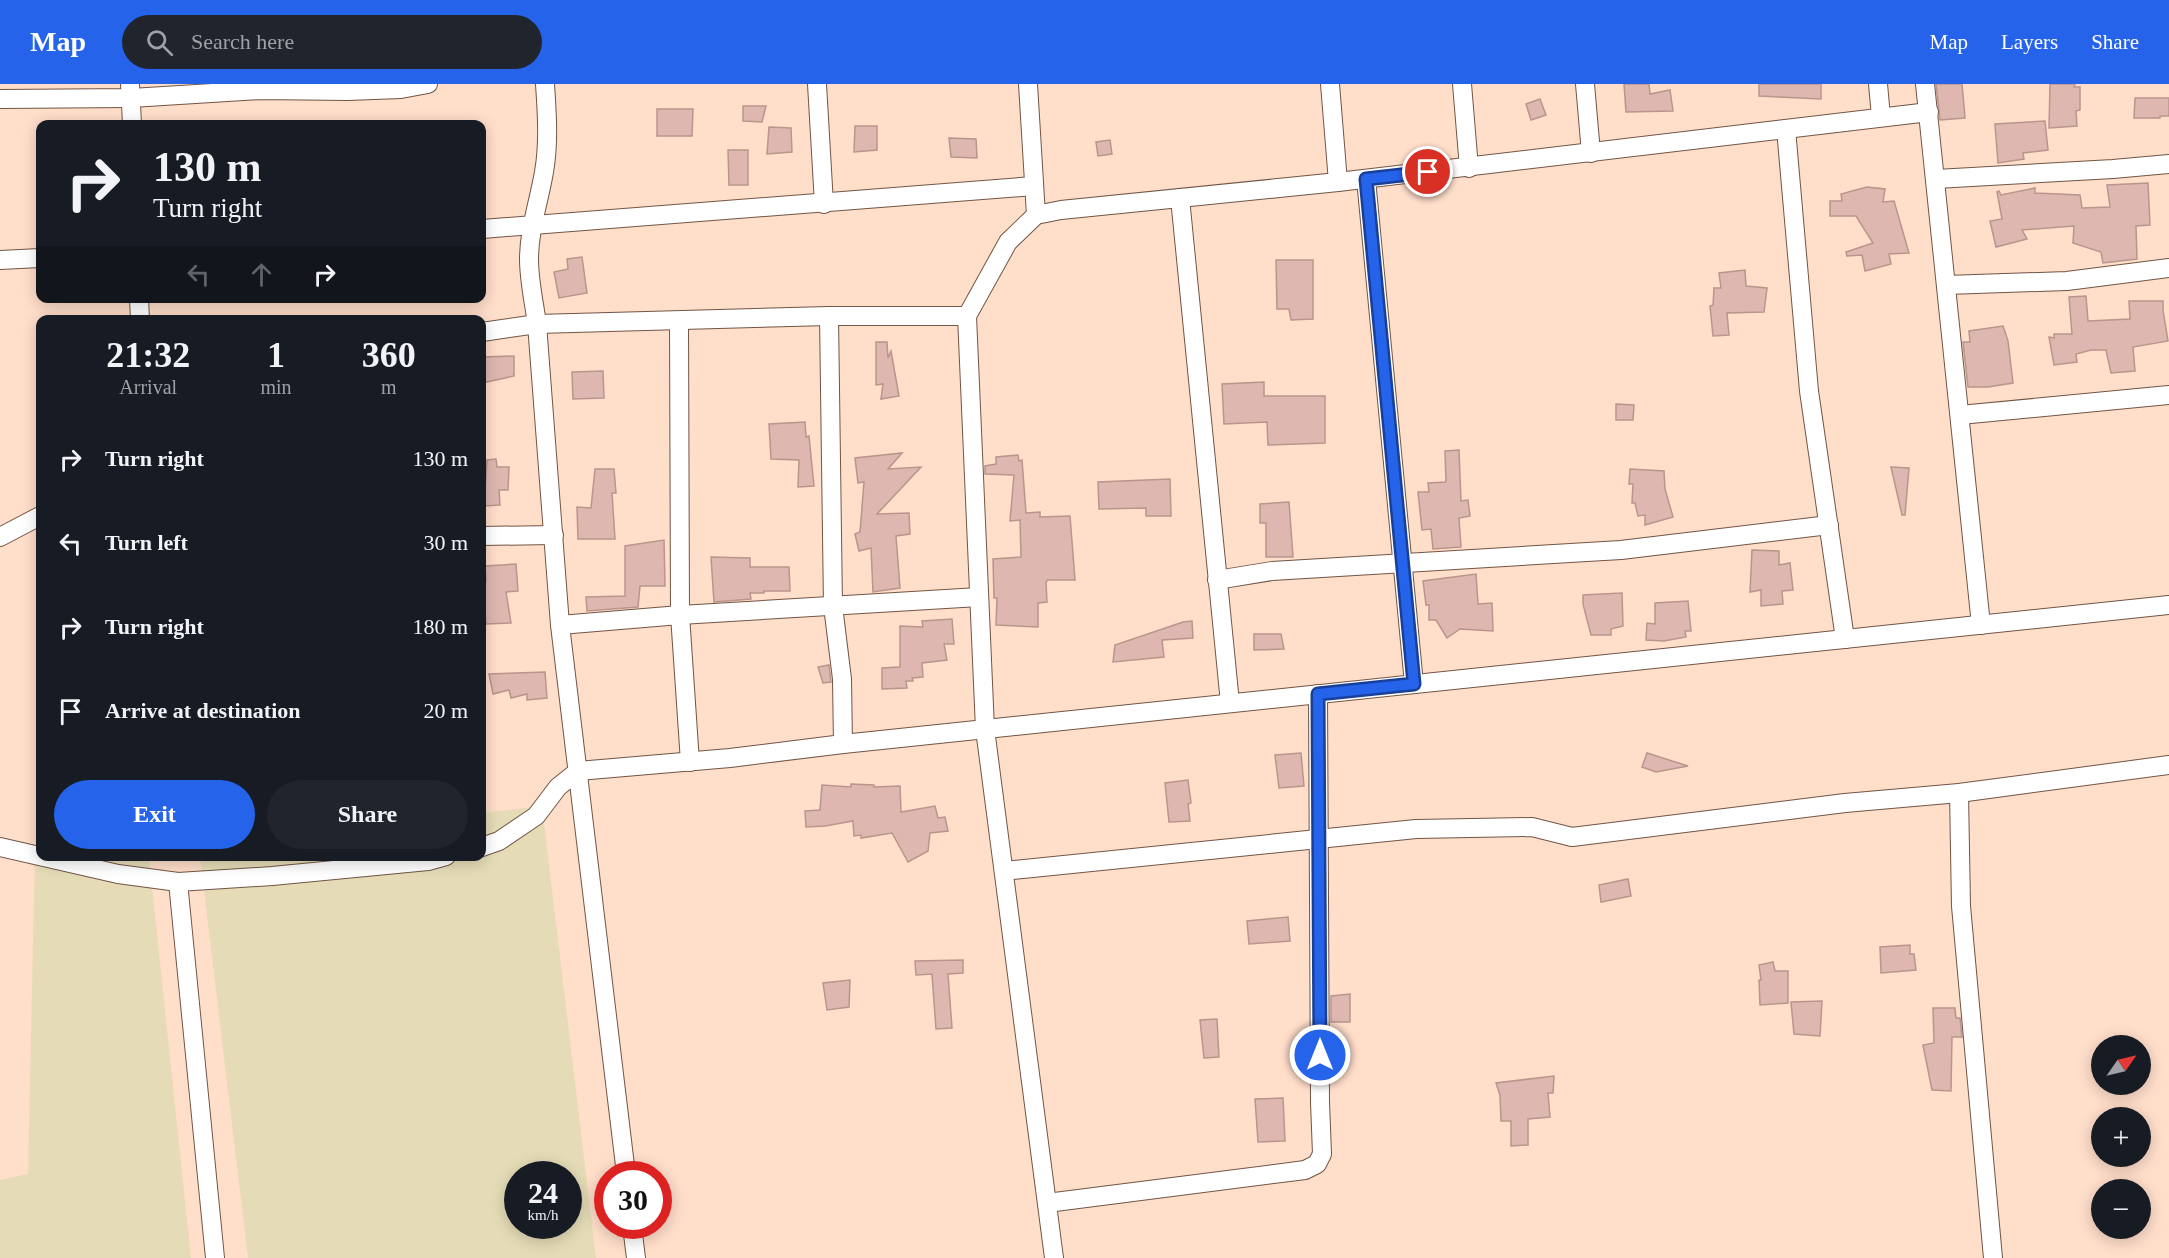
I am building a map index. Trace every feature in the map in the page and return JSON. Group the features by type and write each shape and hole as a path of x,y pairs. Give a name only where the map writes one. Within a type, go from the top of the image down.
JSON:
{"street":[{"path":"0,94 261,87 347,91 401,89 428,84"},
{"path":"545,84 547,118 544,171 532,225 529,257 531,286 537,324 560,625 624,1161"},
{"path":"817,84 824,204"},
{"path":"1029,84 1036,215"},
{"path":"1330,84 1338,182"},
{"path":"1462,84 1469,168"},
{"path":"1586,84 1591,153"},
{"path":"1878,84 1881,117"},
{"path":"1924,84 1929,112 1981,625"},
{"path":"131,91 132,120"},
{"path":"1054,1258 985,729 979,597 967,316 1008,242 1036,215 1061,210 1469,168 1929,112"},
{"path":"1786,129 1809,391 1845,639"},
{"path":"1936,179 2169,164"},
{"path":"1366,179 1414,684"},
{"path":"486,230 1034,186"},
{"path":"1180,198 1230,704"},
{"path":"0,260 36,258"},
{"path":"1946,285 2067,281 2169,268"},
{"path":"486,331 537,324 829,316 967,316"},
{"path":"829,316 833,606 842,679 843,744"},
{"path":"678,321 680,615 690,762"},
{"path":"1960,415 2169,394"},
{"path":"0,537 36,518"},
{"path":"1217,580 1272,572 1403,562 1621,550 1828,525"},
{"path":"486,536 554,535"},
{"path":"560,625 680,615 979,597"},
{"path":"486,846 499,841 536,816 558,787 578,771 690,762 2169,605"},
{"path":"1047,1203 1305,1170 1317,1164 1322,1154 1318,694"},
{"path":"1004,871 1416,829 1532,827 1572,837 1845,803 1959,793 2169,765"},
{"path":"1959,793 1961,906 1993,1258"},
{"path":"0,847 36,855"},
{"path":"61,861 117,874 177,882 272,876 428,861"},
{"path":"177,882 216,1258"},
{"path":"634,1239 636,1258"}],"sand":[{"path":"542,806 596,1258 248,1258 200,861 486,861 486,813"},
{"path":"35,851 36,861 149,861 191,1258 0,1258 0,1180 28,1174"}],"building":[{"path":"1624,84 1649,84 1650,94 1670,90 1673,111 1626,112"},
{"path":"1759,84 1821,84 1821,99 1759,96"},
{"path":"1936,84 1962,84 1965,118 1940,120"},
{"path":"2050,84 2075,84 2074,87 2080,87 2080,110 2076,111 2077,126 2049,128"},
{"path":"2135,98 2169,98 2169,116 2134,118"},
{"path":"1540,99 1546,115 1531,120 1526,104"},
{"path":"743,106 766,106 762,122 743,121"},
{"path":"657,109 693,109 692,136 657,136"},
{"path":"2045,121 2048,150 2023,153 2024,159 1998,163 1995,124"},
{"path":"855,126 877,126 877,150 854,152"},
{"path":"769,127 791,128 792,152 767,154"},
{"path":"949,138 976,139 977,158 951,157"},
{"path":"1110,140 1112,154 1098,156 1096,142"},
{"path":"728,150 748,150 748,185 729,185"},
{"path":"2148,183 2150,225 2136,226 2137,259 2103,263 2101,252 2073,243 2074,226 2022,230 2027,239 1996,247 1990,221 2002,219 1997,192 1999,191 2001,195 2035,188 2035,193 2080,195 2082,208 2110,207 2107,185"},
{"path":"1867,187 1885,189 1883,202 1894,201 1909,253 1889,254 1891,264 1865,271 1862,255 1847,256 1846,252 1873,243 1856,216 1830,216 1830,201 1842,201 1841,194"},
{"path":"582,257 587,293 559,298 554,272 568,269 567,259"},
{"path":"1276,260 1313,260 1313,319 1291,320 1289,309 1277,309"},
{"path":"1745,270 1746,286 1767,288 1764,312 1727,313 1729,335 1713,336 1710,306 1713,305 1714,288 1721,288 1719,273"},
{"path":"2086,296 2088,321 2130,319 2129,301 2163,301 2168,341 2133,347 2135,371 2111,373 2106,350 2091,350 2076,354 2077,362 2054,365 2049,337 2054,338 2054,334 2072,334 2069,297"},
{"path":"2003,326 2008,341 2013,383 1968,387 1963,342 1970,342 1969,331"},
{"path":"876,342 887,342 888,358 891,351 899,396 881,399 883,384 876,385"},
{"path":"514,356 514,376 486,382 486,357"},
{"path":"603,371 604,398 573,399 572,372"},
{"path":"1264,382 1264,396 1325,396 1325,443 1268,445 1267,422 1224,424 1222,384"},
{"path":"1616,404 1634,405 1633,420 1616,420"},
{"path":"805,422 806,437 809,436 814,486 798,487 799,460 771,459 769,424"},
{"path":"1459,450 1461,501 1468,500 1470,516 1459,518 1461,547 1433,549 1431,529 1422,530 1418,492 1429,492 1428,483 1446,482 1445,451"},
{"path":"902,453 888,469 921,467 877,514 909,513 910,534 896,536 900,588 873,592 871,548 859,551 855,534 860,532 864,482 858,483 855,458"},
{"path":"1018,455 1019,461 1022,460 1026,513 1040,512 1040,517 1070,516 1075,580 1048,580 1046,582 1047,602 1038,603 1038,627 996,625 997,598 994,598 993,559 1021,557 1020,520 1010,521 1014,475 985,474 985,466 996,464 996,457"},
{"path":"496,459 497,467 509,467 508,490 499,490 500,505 486,506 487,460"},
{"path":"1891,467 1909,468 1905,515 1902,515"},
{"path":"595,469 614,469 616,493 612,493 615,539 578,539 577,507 591,508"},
{"path":"1630,469 1664,471 1665,489 1673,517 1645,525 1645,515 1638,516 1635,503 1632,503 1633,484 1629,484"},
{"path":"1170,479 1171,516 1146,516 1146,508 1099,509 1098,482"},
{"path":"1289,502 1293,557 1266,557 1266,523 1260,523 1260,504"},
{"path":"664,540 665,586 640,586 638,607 587,611 586,597 625,596 625,546"},
{"path":"1752,550 1779,551 1779,565 1790,563 1793,590 1782,591 1783,604 1761,606 1761,590 1750,592"},
{"path":"711,557 750,558 750,567 789,567 790,591 750,593 751,599 714,602"},
{"path":"516,564 518,591 506,592 511,623 486,624 486,566"},
{"path":"1476,574 1478,604 1492,603 1493,631 1460,629 1447,638 1436,620 1429,620 1429,605 1426,605 1423,581"},
{"path":"1622,593 1623,626 1611,629 1611,635 1591,635 1583,595"},
{"path":"1688,601 1691,631 1685,631 1686,637 1664,641 1646,640 1647,623 1655,624 1655,603"},
{"path":"952,619 954,644 944,644 947,660 922,663 923,677 906,681 907,688 882,689 882,668 900,667 900,626 923,627 922,621"},
{"path":"1192,621 1193,638 1162,640 1164,657 1113,662 1115,645"},
{"path":"1254,634 1281,634 1284,649 1254,650"},
{"path":"829,665 831,682 823,683 818,667"},
{"path":"545,672 547,698 527,700 527,694 511,698 509,690 493,694 489,674"},
{"path":"1301,753 1304,786 1279,788 1275,755"},
{"path":"1647,753 1688,766 1656,772 1642,767"},
{"path":"1188,780 1191,803 1188,804 1190,821 1169,822 1165,783"},
{"path":"851,784 874,785 874,787 900,786 901,812 935,806 938,818 945,817 948,831 930,833 928,851 908,862 892,833 861,838 861,835 854,836 853,821 806,827 805,811 820,810 822,785 851,787"},
{"path":"1628,879 1631,896 1601,902 1599,885"},
{"path":"1288,917 1290,941 1249,944 1247,921"},
{"path":"1910,945 1910,954 1914,954 1916,970 1881,973 1880,947"},
{"path":"963,960 963,973 948,974 952,1028 936,1029 932,974 916,975 915,961"},
{"path":"1773,962 1775,971 1788,971 1788,1003 1760,1005 1759,965"},
{"path":"850,980 849,1007 827,1010 823,983"},
{"path":"1350,994 1350,1022 1331,1022 1331,996"},
{"path":"1822,1001 1820,1036 1794,1034 1791,1002"},
{"path":"1933,1008 1955,1008 1956,1018 1960,1018 1962,1037 1952,1037 1951,1091 1932,1090 1923,1045 1934,1043"},
{"path":"1217,1019 1219,1057 1204,1058 1200,1020"},
{"path":"1554,1076 1553,1093 1548,1093 1550,1117 1528,1119 1528,1145 1511,1146 1511,1121 1501,1121 1500,1095 1496,1083"},
{"path":"1283,1098 1285,1141 1258,1142 1255,1099"}],"route":[{"path":"1320,1055 1318,694 1414,684 1366,179 1428,172"}]}
